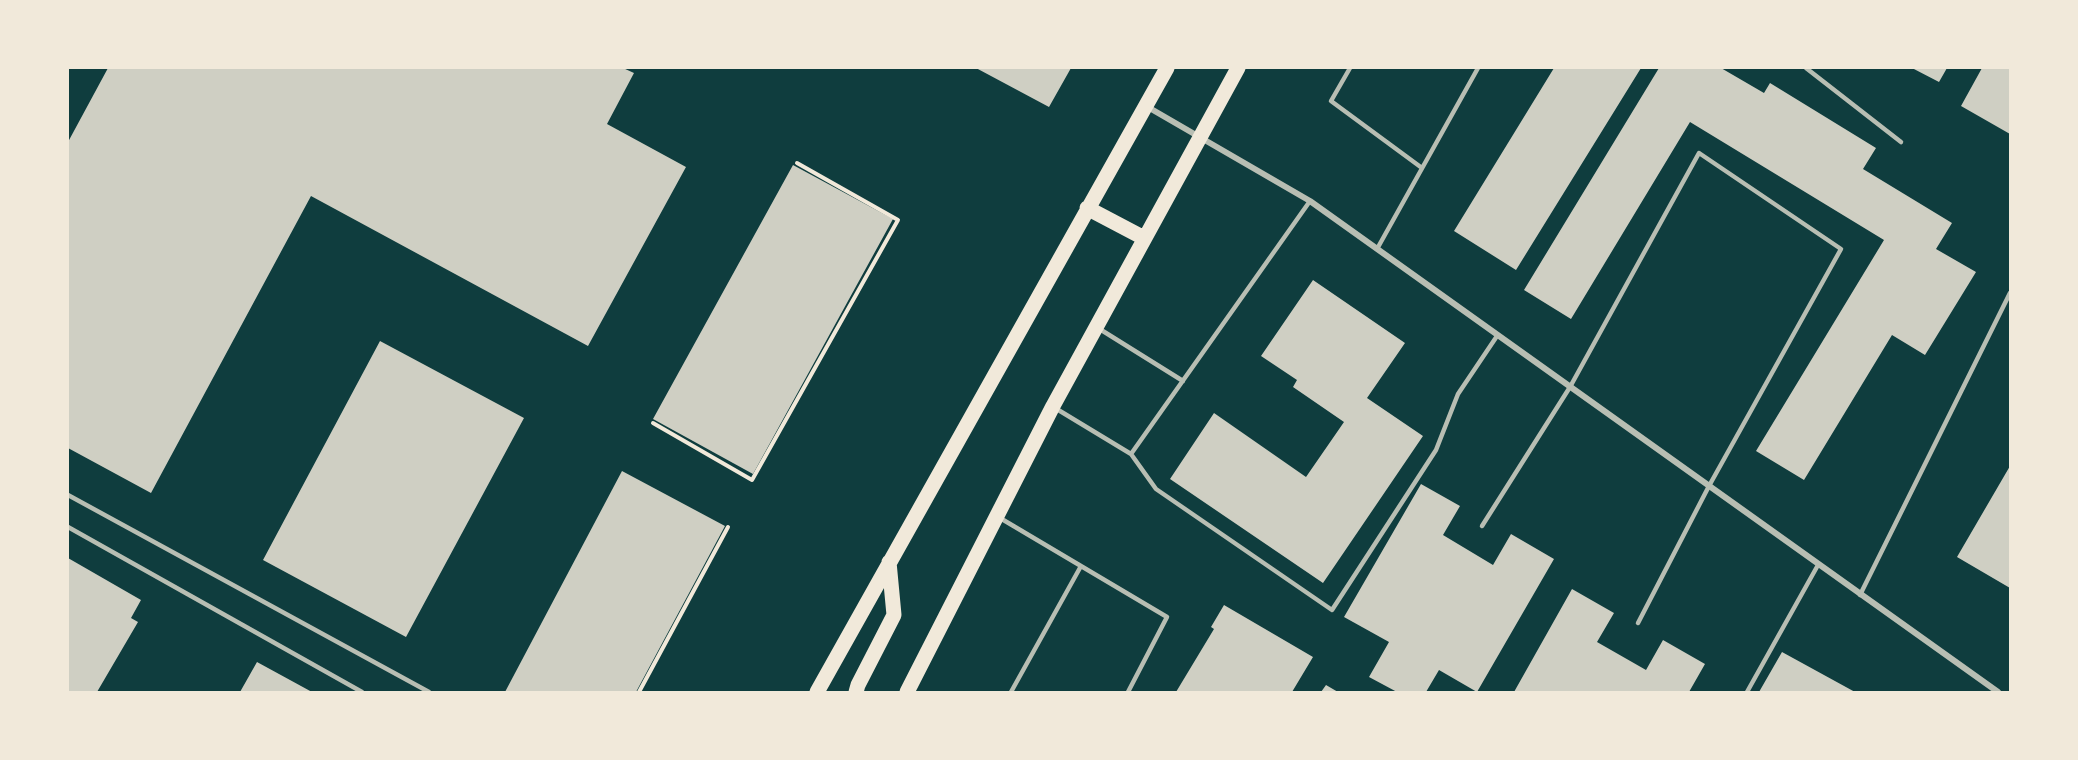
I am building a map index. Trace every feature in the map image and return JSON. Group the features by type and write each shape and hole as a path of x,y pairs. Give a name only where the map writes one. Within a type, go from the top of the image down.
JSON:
{"main road":[{"path":"817,693 1167,68"},
{"path":"907,693 995,515 1238,68"},
{"path":"1087,208 1144,238"},
{"path":"856,693 894,615 889,562"}],"street":[{"path":"1145,105 1310,201 1998,693"}],"lane":[{"path":"1350,68 1331,101 1422,168"},
{"path":"1377,249 1478,68"},
{"path":"1806,68 1901,142"},
{"path":"1482,526 1570,387 1699,153 1841,249 1709,486 1638,623"},
{"path":"1131,454 1310,201"},
{"path":"1860,595 2010,292"},
{"path":"1096,326 1183,381"},
{"path":"1053,406 1131,454 1156,489 1332,610 1436,450 1458,394 1497,336"},
{"path":"68,495 429,693"},
{"path":"995,515 1167,617 1128,693"},
{"path":"68,527 362,693"},
{"path":"1747,693 1818,565"},
{"path":"1011,693 1081,566"}],"path":[{"path":"653,423 752,480 892,231 897,220 797,163"},
{"path":"639,693 728,527"}],"building":[{"path":"108,68 623,68 634,73 607,124 686,167 588,346 311,196 151,493 68,448 68,142"},
{"path":"976,68 1071,68 1049,107"},
{"path":"1554,68 1641,68 1516,270 1454,231"},
{"path":"1659,68 1721,68 1764,93 1770,83 1876,148 1863,169 1952,223 1936,249 1976,272 1925,355 1892,335 1804,480 1756,451 1884,240 1690,122 1571,319 1524,290"},
{"path":"1912,68 1947,68 1939,82"},
{"path":"1982,68 2010,68 2010,134 1961,106"},
{"path":"793,165 893,219 753,474 653,419"},
{"path":"1313,280 1405,343 1367,398 1423,436 1323,583 1170,479 1214,413 1306,477 1344,422 1293,387 1297,380 1261,356"},
{"path":"380,341 524,418 406,637 263,560"},
{"path":"2010,466 2010,588 1957,557"},
{"path":"622,471 725,526 636,692 505,692"},
{"path":"1421,484 1460,506 1443,535 1493,565 1511,534 1554,559 1477,692 1439,670 1426,692 1397,692 1369,677 1389,642 1344,617"},
{"path":"68,558 141,600 131,618 138,622 97,692 68,692"},
{"path":"1572,589 1614,613 1597,642 1646,670 1663,640 1705,664 1689,692 1514,692"},
{"path":"1224,605 1313,657 1292,692 1176,692 1214,629 1211,627"},
{"path":"1782,652 1855,692 1759,692"},
{"path":"257,662 312,692 240,692"},
{"path":"1326,685 1338,692 1321,692"}]}
